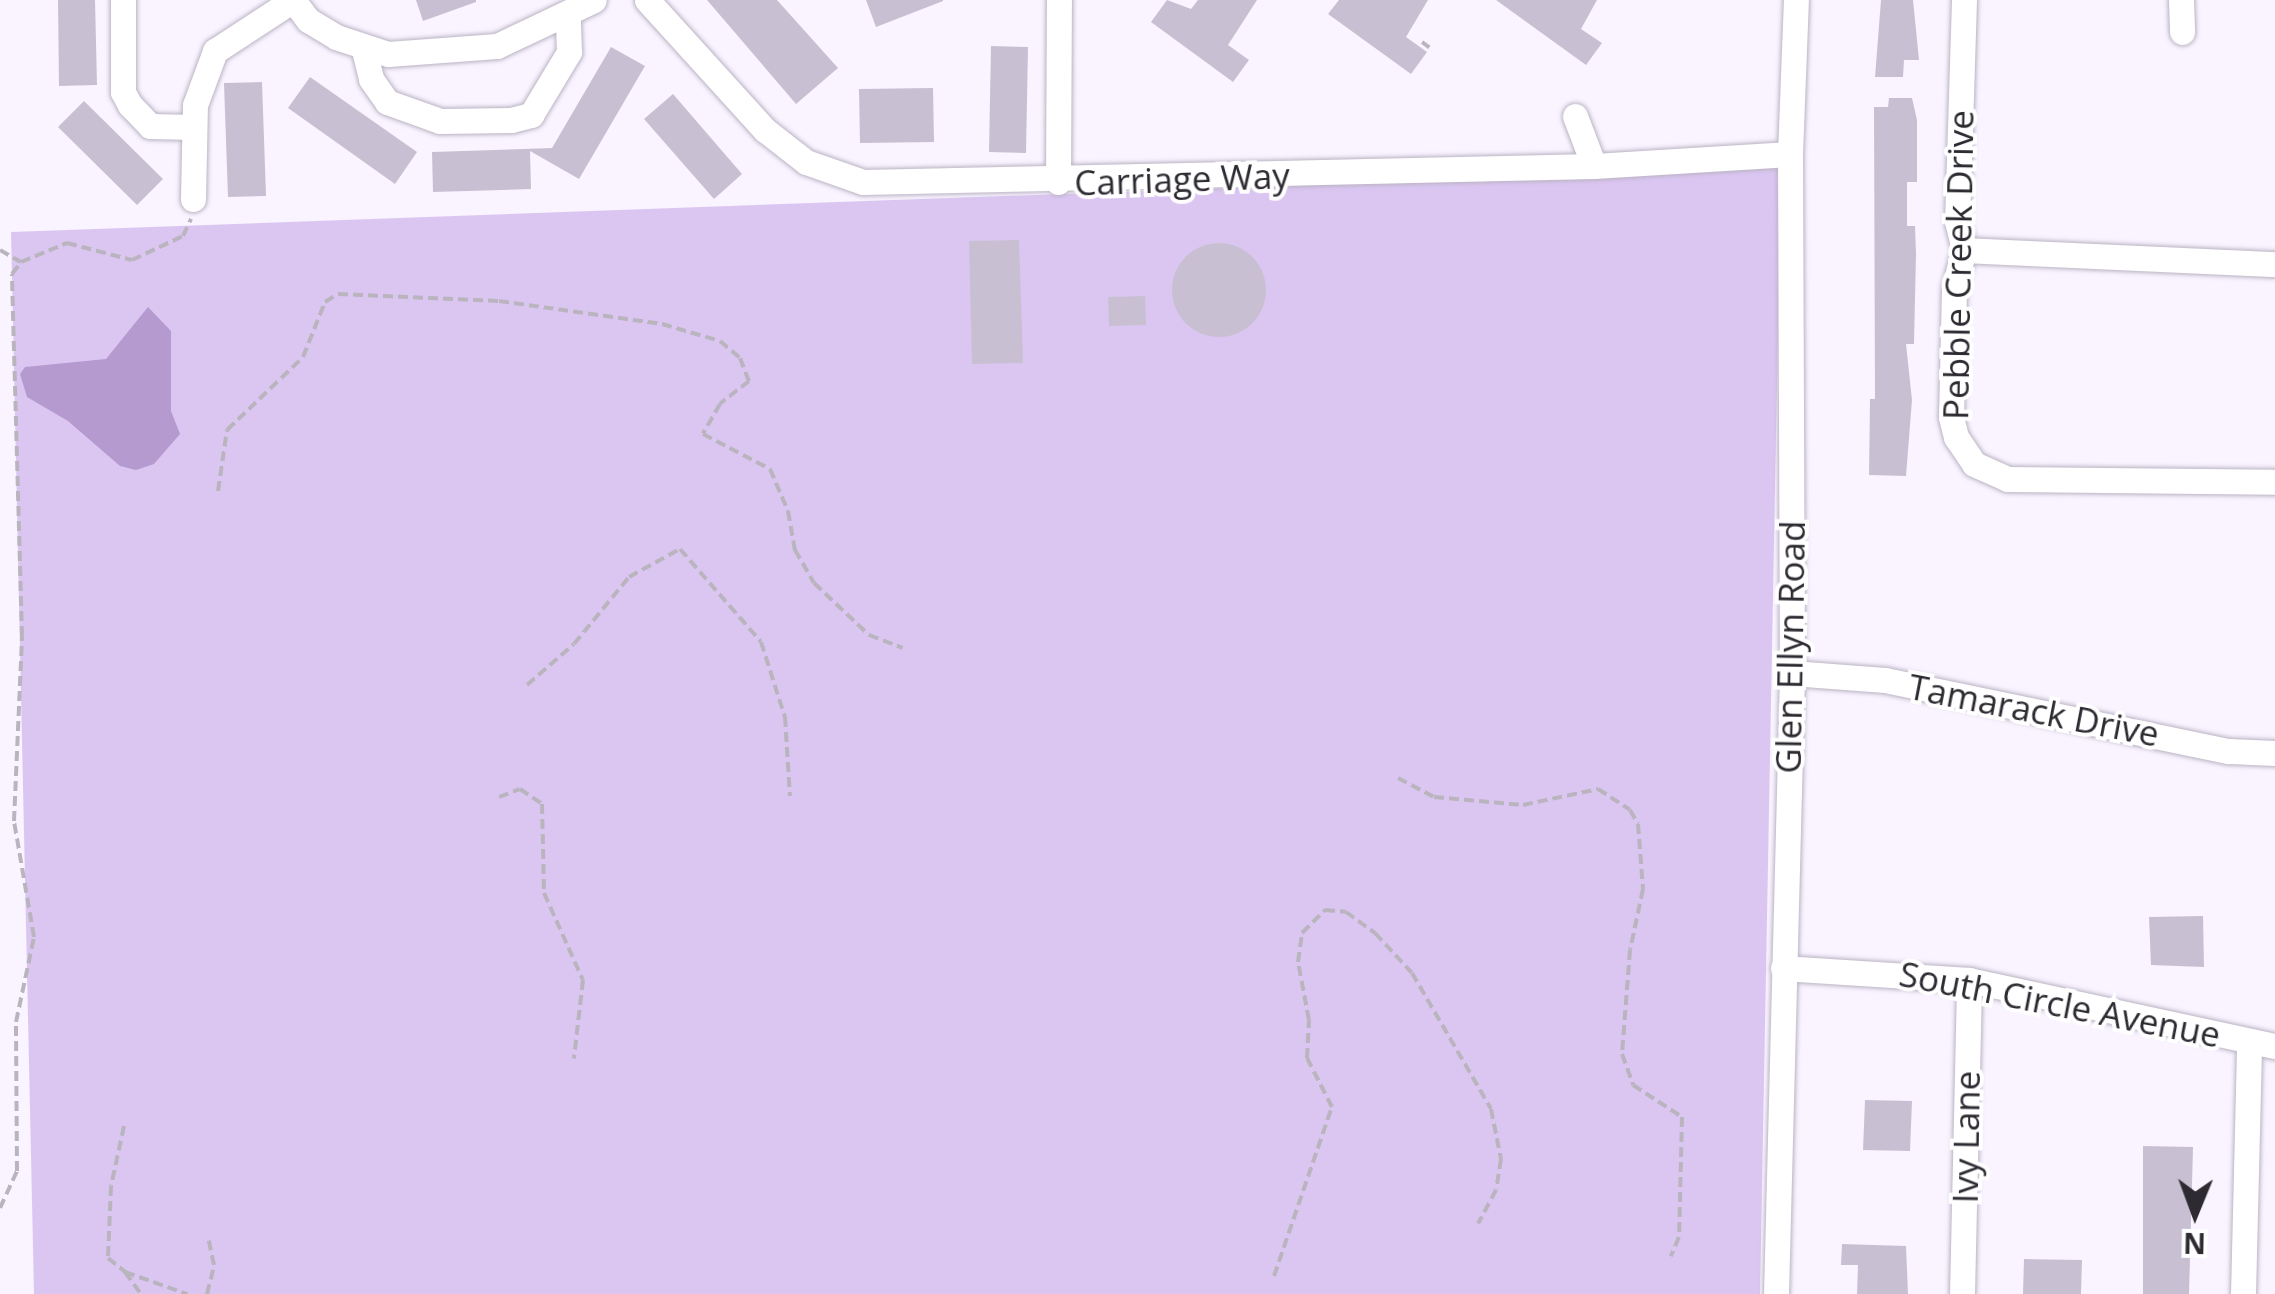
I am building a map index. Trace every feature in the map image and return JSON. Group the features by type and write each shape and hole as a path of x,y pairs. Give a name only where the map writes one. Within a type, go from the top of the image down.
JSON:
{"street":[{"path":"124,0 123,92 150,126 194,127"},
{"path":"193,199 194,127 202,77 214,51 293,0 308,20 364,50 447,54 497,46 568,16 594,0"},
{"name":"Carriage Way","path":"647,0 764,130 835,177 892,185 1594,166 1790,154"},
{"path":"1058,0 1058,182"},
{"name":"Glen Ellyn Road","path":"1776,1294 1792,673 1790,154 1796,0"},
{"name":"Pebble Creek Drive","path":"1964,0 1956,221 1964,250 1954,288 1951,418 1974,464 2027,480 2275,482"},
{"path":"2181,0 2182,32"},
{"path":"364,50 371,79 387,102 440,121 511,120 531,115 569,52 568,16"},
{"path":"1576,116 1594,166"},
{"path":"1964,250 2275,264"},
{"name":"Tamarack Drive","path":"1792,673 1886,680 2229,751 2275,753"},
{"name":"South Circle Avenue","path":"1784,968 1969,980 2275,1046"},
{"name":"Ivy Lane","path":"1962,1294 1969,980"},
{"path":"2243,1294 2249,1041"}],"path":[{"path":"1422,42 1429,47"},
{"path":"0,1208 17,1171 16,1022 34,937 14,821 22,636 17,356 10,290 21,262 68,243 132,260 163,249 183,236 193,199"},
{"path":"0,250 21,262"},
{"path":"218,491 227,430 304,357 325,302 338,294 499,301 662,324 720,341 740,358 749,381 720,404 703,434 770,469 788,511 795,550 814,584 869,635 903,648"},
{"path":"527,685 574,644 628,577 680,548 761,642 785,718 790,796"},
{"path":"1398,778 1434,797 1522,805 1598,789 1630,810 1638,824 1643,890 1630,950 1622,1054 1633,1085 1682,1117 1679,1237 1671,1256"},
{"path":"499,797 520,789 542,804 544,893 583,980 586,1002 574,1058"},
{"path":"1274,1276 1332,1107 1306,1058 1309,1020 1298,962 1302,933 1325,910 1346,912 1375,933 1412,972 1491,1109 1501,1159 1492,1201 1478,1224"},
{"path":"124,1126 107,1249 141,1294"},
{"path":"206,1294 214,1265 208,1237"},
{"path":"126,1272 187,1294"}],"shaded area":[{"path":"1781,168 1760,1294 34,1294 11,232"},
{"path":"148,307 171,331 171,411 180,434 154,464 136,470 120,466 68,421 27,397 20,374 25,367 106,359"}],"building":[{"path":"58,0 95,0 97,85 59,86"},
{"path":"416,0 476,0 476,2 423,21"},
{"path":"707,0 777,0 838,68 796,104"},
{"path":"866,0 943,0 943,1 876,27"},
{"path":"1167,0 1191,9 1198,0 1257,0 1228,45 1249,60 1233,82 1151,22"},
{"path":"1339,0 1428,0 1406,37 1427,52 1411,74 1328,14"},
{"path":"1496,0 1597,0 1581,29 1602,43 1586,65"},
{"path":"1881,0 1913,0 1919,60 1904,60 1903,77 1875,77"},
{"path":"991,46 1028,47 1026,153 989,152"},
{"path":"611,47 645,66 579,179 530,151 531,189 433,192 432,152 552,148"},
{"path":"310,77 417,152 395,184 288,108"},
{"path":"262,82 266,196 228,197 224,83"},
{"path":"933,88 934,142 860,143 859,89"},
{"path":"673,94 742,174 714,199 644,119"},
{"path":"1889,98 1912,98 1917,120 1917,182 1907,182 1907,226 1915,226 1916,254 1914,344 1906,344 1912,400 1906,476 1869,475 1870,399 1875,399 1874,107 1888,107"},
{"path":"84,101 163,179 137,205 58,127"},
{"path":"1019,240 1023,363 972,364 969,241"},
{"path":"1219,243 1237,247 1252,257 1262,272 1266,290 1262,308 1252,323 1237,333 1219,337 1201,333 1186,323 1176,308 1172,290 1176,272 1186,257 1201,247"},
{"path":"1145,296 1146,325 1109,326 1108,297"},
{"path":"2203,916 2204,967 2151,965 2149,917"},
{"path":"1865,1100 1912,1101 1910,1151 1863,1150"},
{"path":"2143,1146 2193,1147 2189,1294 2143,1294"},
{"path":"1842,1244 1906,1246 1908,1294 1857,1294 1858,1265 1841,1265"},
{"path":"2024,1259 2082,1260 2081,1294 2023,1294"}]}
